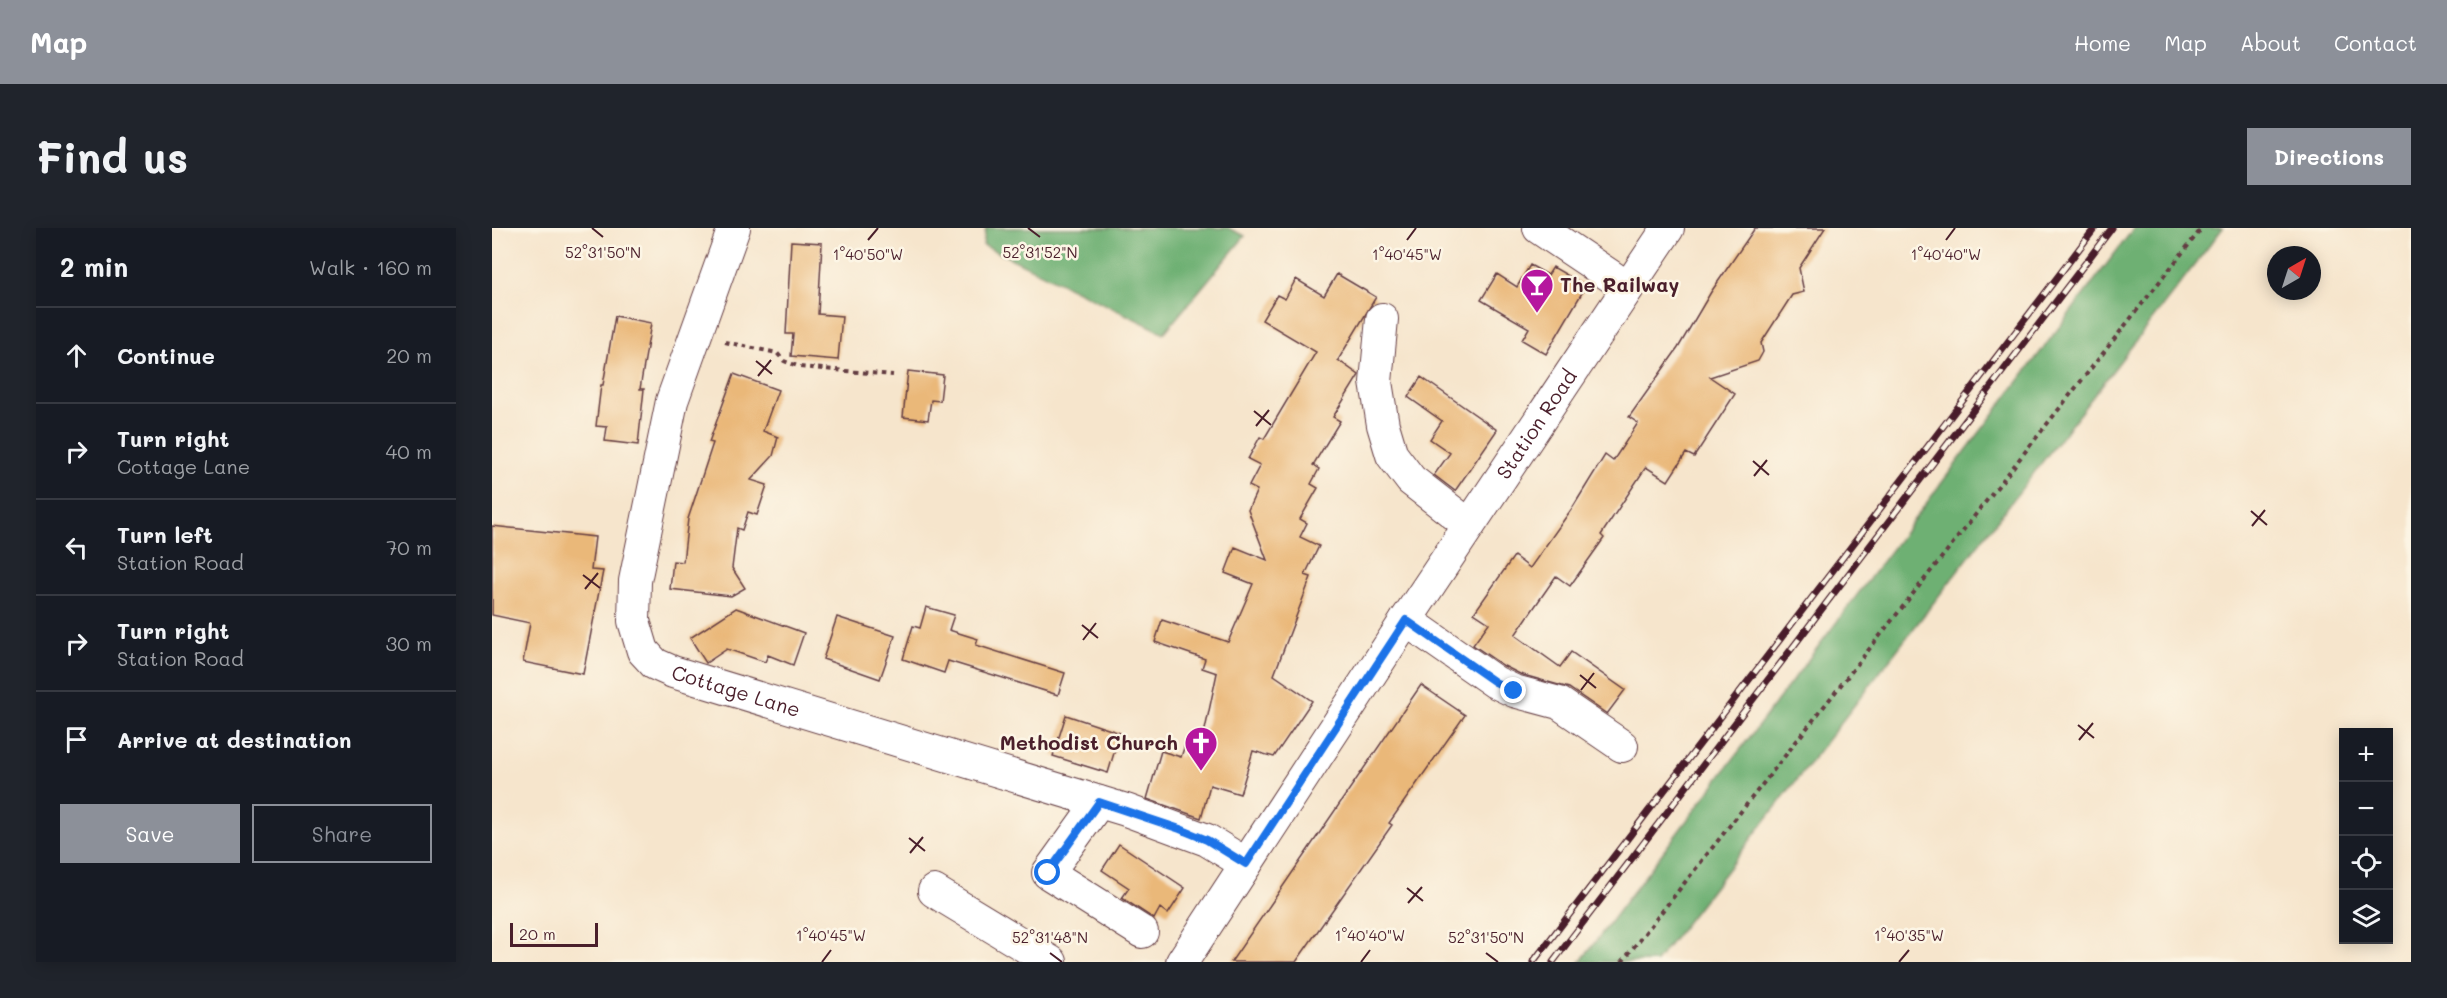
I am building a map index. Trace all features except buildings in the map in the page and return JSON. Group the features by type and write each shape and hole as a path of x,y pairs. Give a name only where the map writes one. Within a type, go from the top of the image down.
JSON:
{"street":[{"name":"Cottage Lane","path":"734,228 672,401 635,580 634,621 643,651 655,664 673,672 1099,802 1180,829 1207,840 1246,864"},
{"path":"1539,228 1627,287"},
{"name":"Station Road","path":"1182,962 1406,620 1668,228"},
{"path":"1382,319 1376,382 1383,425 1392,455 1411,480 1469,525"},
{"path":"1406,620 1495,682 1514,691 1559,703 1622,746"},
{"path":"1099,802 1048,873 1142,932"},
{"path":"934,891 1051,962"}],"path":[{"path":"1622,962 2202,228"},
{"path":"695,336 777,353 784,361 800,367 893,375"}],"green space":[{"path":"986,228 1228,228 1245,236 1164,333 983,245"},
{"path":"2134,228 2223,228 1656,962 1580,962"}],"railway":[{"path":"1533,962 2095,228"},
{"path":"1553,962 2112,228"}],"place":[{"name":"The Railway","path":"1537,314"},
{"name":"Methodist Church","path":"1201,772"}],"route":[{"path":"1048,873 1099,802 1207,840 1246,864 1406,620 1495,682 1514,691"}]}
